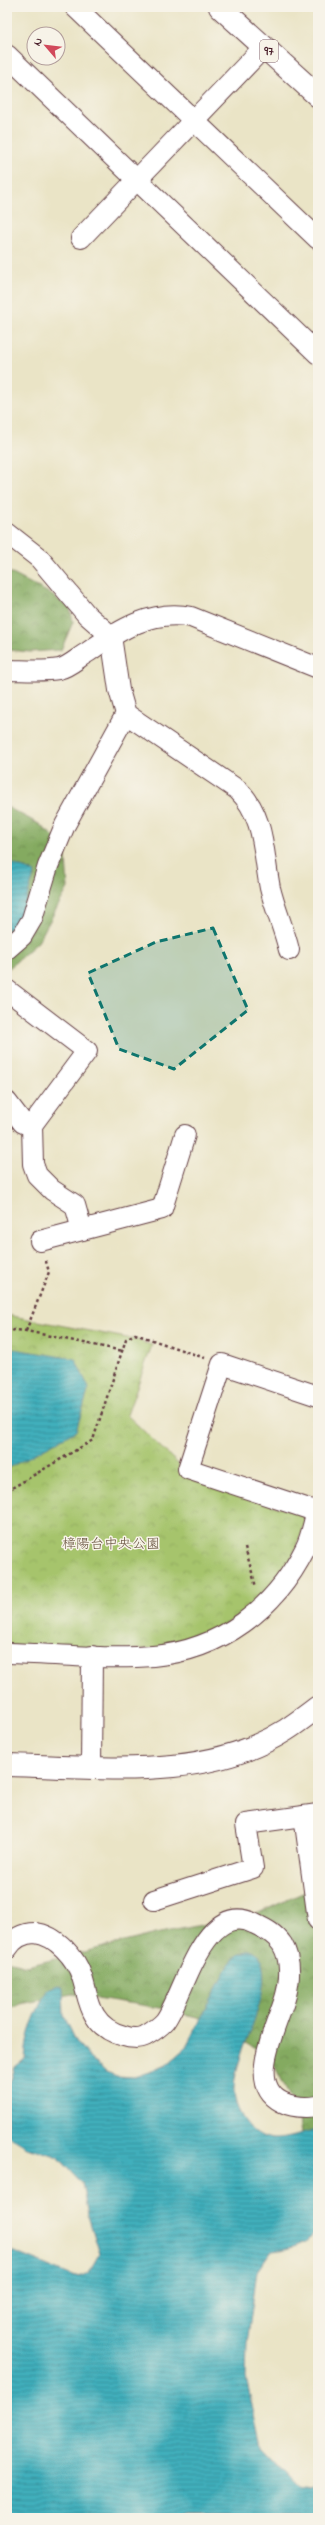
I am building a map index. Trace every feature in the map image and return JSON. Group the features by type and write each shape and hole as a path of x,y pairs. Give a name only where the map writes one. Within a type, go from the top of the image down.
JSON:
{"street":[{"path":"75,7 318,239"},
{"name":"97","path":"220,7 318,96"},
{"path":"81,238 264,47"},
{"path":"7,55 318,354"},
{"path":"7,533 39,558 87,615 111,636 119,690 126,714 238,790 250,801 257,815 270,889 289,950"},
{"path":"7,670 60,668 111,636 144,620 158,615 174,614 191,617 318,668"},
{"path":"7,949 22,936 32,919 48,866 65,825 126,714"},
{"path":"7,990 87,1051 32,1125 33,1164 37,1175 52,1190 75,1205 82,1230"},
{"path":"7,1102 23,1123 32,1125"},
{"path":"40,1241 162,1210 185,1135"},
{"path":"7,1653 92,1656 153,1656 186,1650 224,1636 259,1612 288,1578 306,1548 317,1512 188,1469 222,1364 318,1396"},
{"path":"91,1767 92,1656"},
{"path":"7,1765 163,1767 206,1761 245,1749 285,1731 318,1707"},
{"path":"154,1900 253,1868 246,1824 311,1815 318,1920"},
{"path":"7,1949 12,1942 29,1933 39,1934 50,1938 63,1948 74,1961 82,1975 94,2015 103,2026 130,2038 143,2037 154,2031 165,2021 202,1946 219,1926 242,1919 271,1932 281,1943 287,1954 289,1973 286,1995 265,2063 266,2085 275,2098 291,2106 305,2108 318,2106"}],"path":[{"path":"26,1331 49,1272 40,1241"},
{"path":"7,1334 14,1330 26,1331 123,1351"},
{"path":"7,1492 94,1440 126,1339 136,1334 222,1364"},
{"path":"245,1547 258,1591"}],"highlighted area":[{"path":"213,928 248,1010 174,1069 119,1049 88,973 156,942"}],"green space":[{"path":"7,571 47,592 70,608 73,622 61,650 30,652 7,650"},
{"path":"7,807 39,824 59,841 66,858 68,888 38,942 7,970"},
{"name":"樟陽台中央公園","path":"7,1315 137,1340 152,1345 127,1415 195,1480 303,1515 306,1522 287,1566 270,1588 256,1602 224,1626 206,1635 168,1647 112,1650 7,1646"},
{"path":"318,1886 318,2263 298,2112 275,2067 253,2047 205,2019 160,2008 72,1994 21,2004 7,2011 7,1961 27,1966 160,1933 254,1915"}],"water":[{"path":"7,862 35,872 20,919 7,931"},
{"path":"14,1349 75,1359 89,1388 76,1431 7,1469 7,1354"},
{"path":"253,1951 260,1956 264,1971 263,1988 254,2022 236,2072 234,2096 240,2113 245,2121 257,2133 265,2137 278,2139 318,2130 319,2199 317,2230 313,2235 308,2240 297,2246 271,2251 257,2271 247,2344 246,2378 261,2446 298,2485 311,2487 318,2481 318,2518 7,2518 7,2249 75,2277 84,2275 88,2272 100,2254 88,2216 82,2183 58,2157 27,2147 7,2135 7,2092 15,2067 25,2059 27,2040 35,2015 47,1989 58,1985 63,1988 64,2016 76,2041 88,2056 106,2072 117,2076 134,2077 164,2067 184,2050 230,1963 238,1954"}]}
